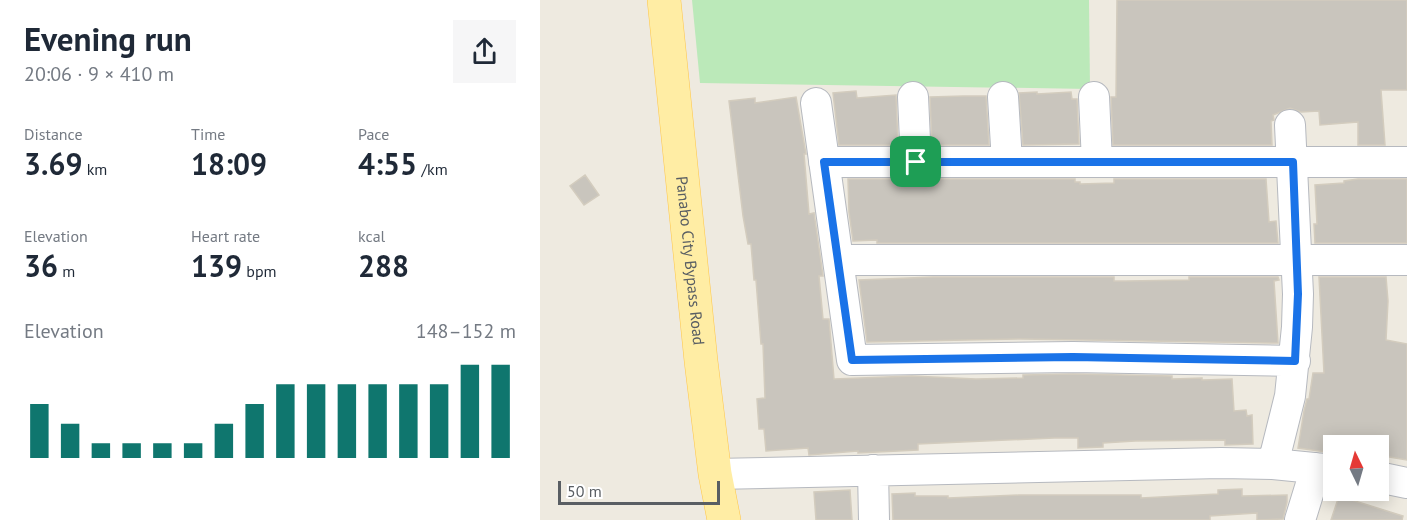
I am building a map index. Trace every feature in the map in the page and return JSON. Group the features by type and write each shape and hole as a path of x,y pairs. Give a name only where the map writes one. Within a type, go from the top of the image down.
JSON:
{"main road":[{"name":"Panabo City Bypass Road","path":"664,0 701,361 715,474 724,520"}],"street":[{"path":"913,97 916,162"},
{"path":"1003,97 1007,162"},
{"path":"1094,97 1097,162"},
{"path":"816,103 852,360 1073,357 1295,361"},
{"path":"1273,464 1285,419 1295,361 1298,305 1290,125"},
{"path":"824,162 1407,162"},
{"path":"838,260 1407,260"},
{"path":"715,474 1221,463 1273,464 1323,469"},
{"path":"873,470 874,520"},
{"path":"1300,520 1323,473"},
{"path":"1389,479 1407,483"}],"green space":[{"path":"692,0 1089,0 1090,89 700,83"}],"building":[{"path":"1117,0 1407,0 1407,90 1381,90 1385,145 1358,145 1358,122 1320,125 1319,111 1301,112 1290,108 1273,115 1272,145 1113,145 1111,97 1116,97"},
{"path":"856,91 857,98 896,95 898,145 839,145 833,93"},
{"path":"1037,92 1037,94 1071,92 1072,99 1077,99 1079,144 1023,145 1019,93"},
{"path":"986,96 989,145 932,145 930,97"},
{"path":"796,97 806,154 804,154 809,214 814,213 823,276 819,276 823,319 829,319 834,379 912,376 976,379 1073,374 1172,376 1172,379 1202,378 1202,380 1232,379 1234,411 1246,410 1247,416 1252,415 1253,444 1225,445 1225,440 1135,441 1103,443 1103,447 1078,448 1078,438 1054,438 918,444 918,450 858,453 858,451 809,455 808,448 766,451 764,429 759,429 757,399 765,398 763,344 761,344 751,244 748,244 743,216 729,101 755,98 755,103"},
{"path":"585,175 599,195 584,205 570,186"},
{"path":"848,179 1075,179 1075,182 1080,182 1080,184 1114,183 1114,179 1266,179 1269,222 1276,221 1278,243 877,243 877,240 853,241"},
{"path":"1407,179 1407,243 1315,243 1314,224 1317,224 1315,185 1344,183 1344,181"},
{"path":"933,277 1114,277 1114,281 1126,281 1189,280 1189,277 1278,277 1279,280 1274,281 1278,343 1021,339 867,342 859,280"},
{"path":"1319,277 1386,277 1388,301 1386,340 1407,344 1407,460 1389,457 1389,435 1323,435 1323,452 1298,448 1313,373 1324,373"},
{"path":"1242,489 1242,496 1287,495 1283,519 1257,520 1257,513 1210,516 1210,520 893,520 892,494 915,493 915,496 948,496 948,498 1019,495 1141,495 1141,498 1218,494 1218,490"},
{"path":"850,490 852,520 816,520 814,492"},
{"path":"1337,501 1355,501 1403,516 1402,520 1331,520"}],"route":[{"path":"824,162 916,162 1293,162 1298,294 1295,361 1073,357 852,360 824,162"}]}
